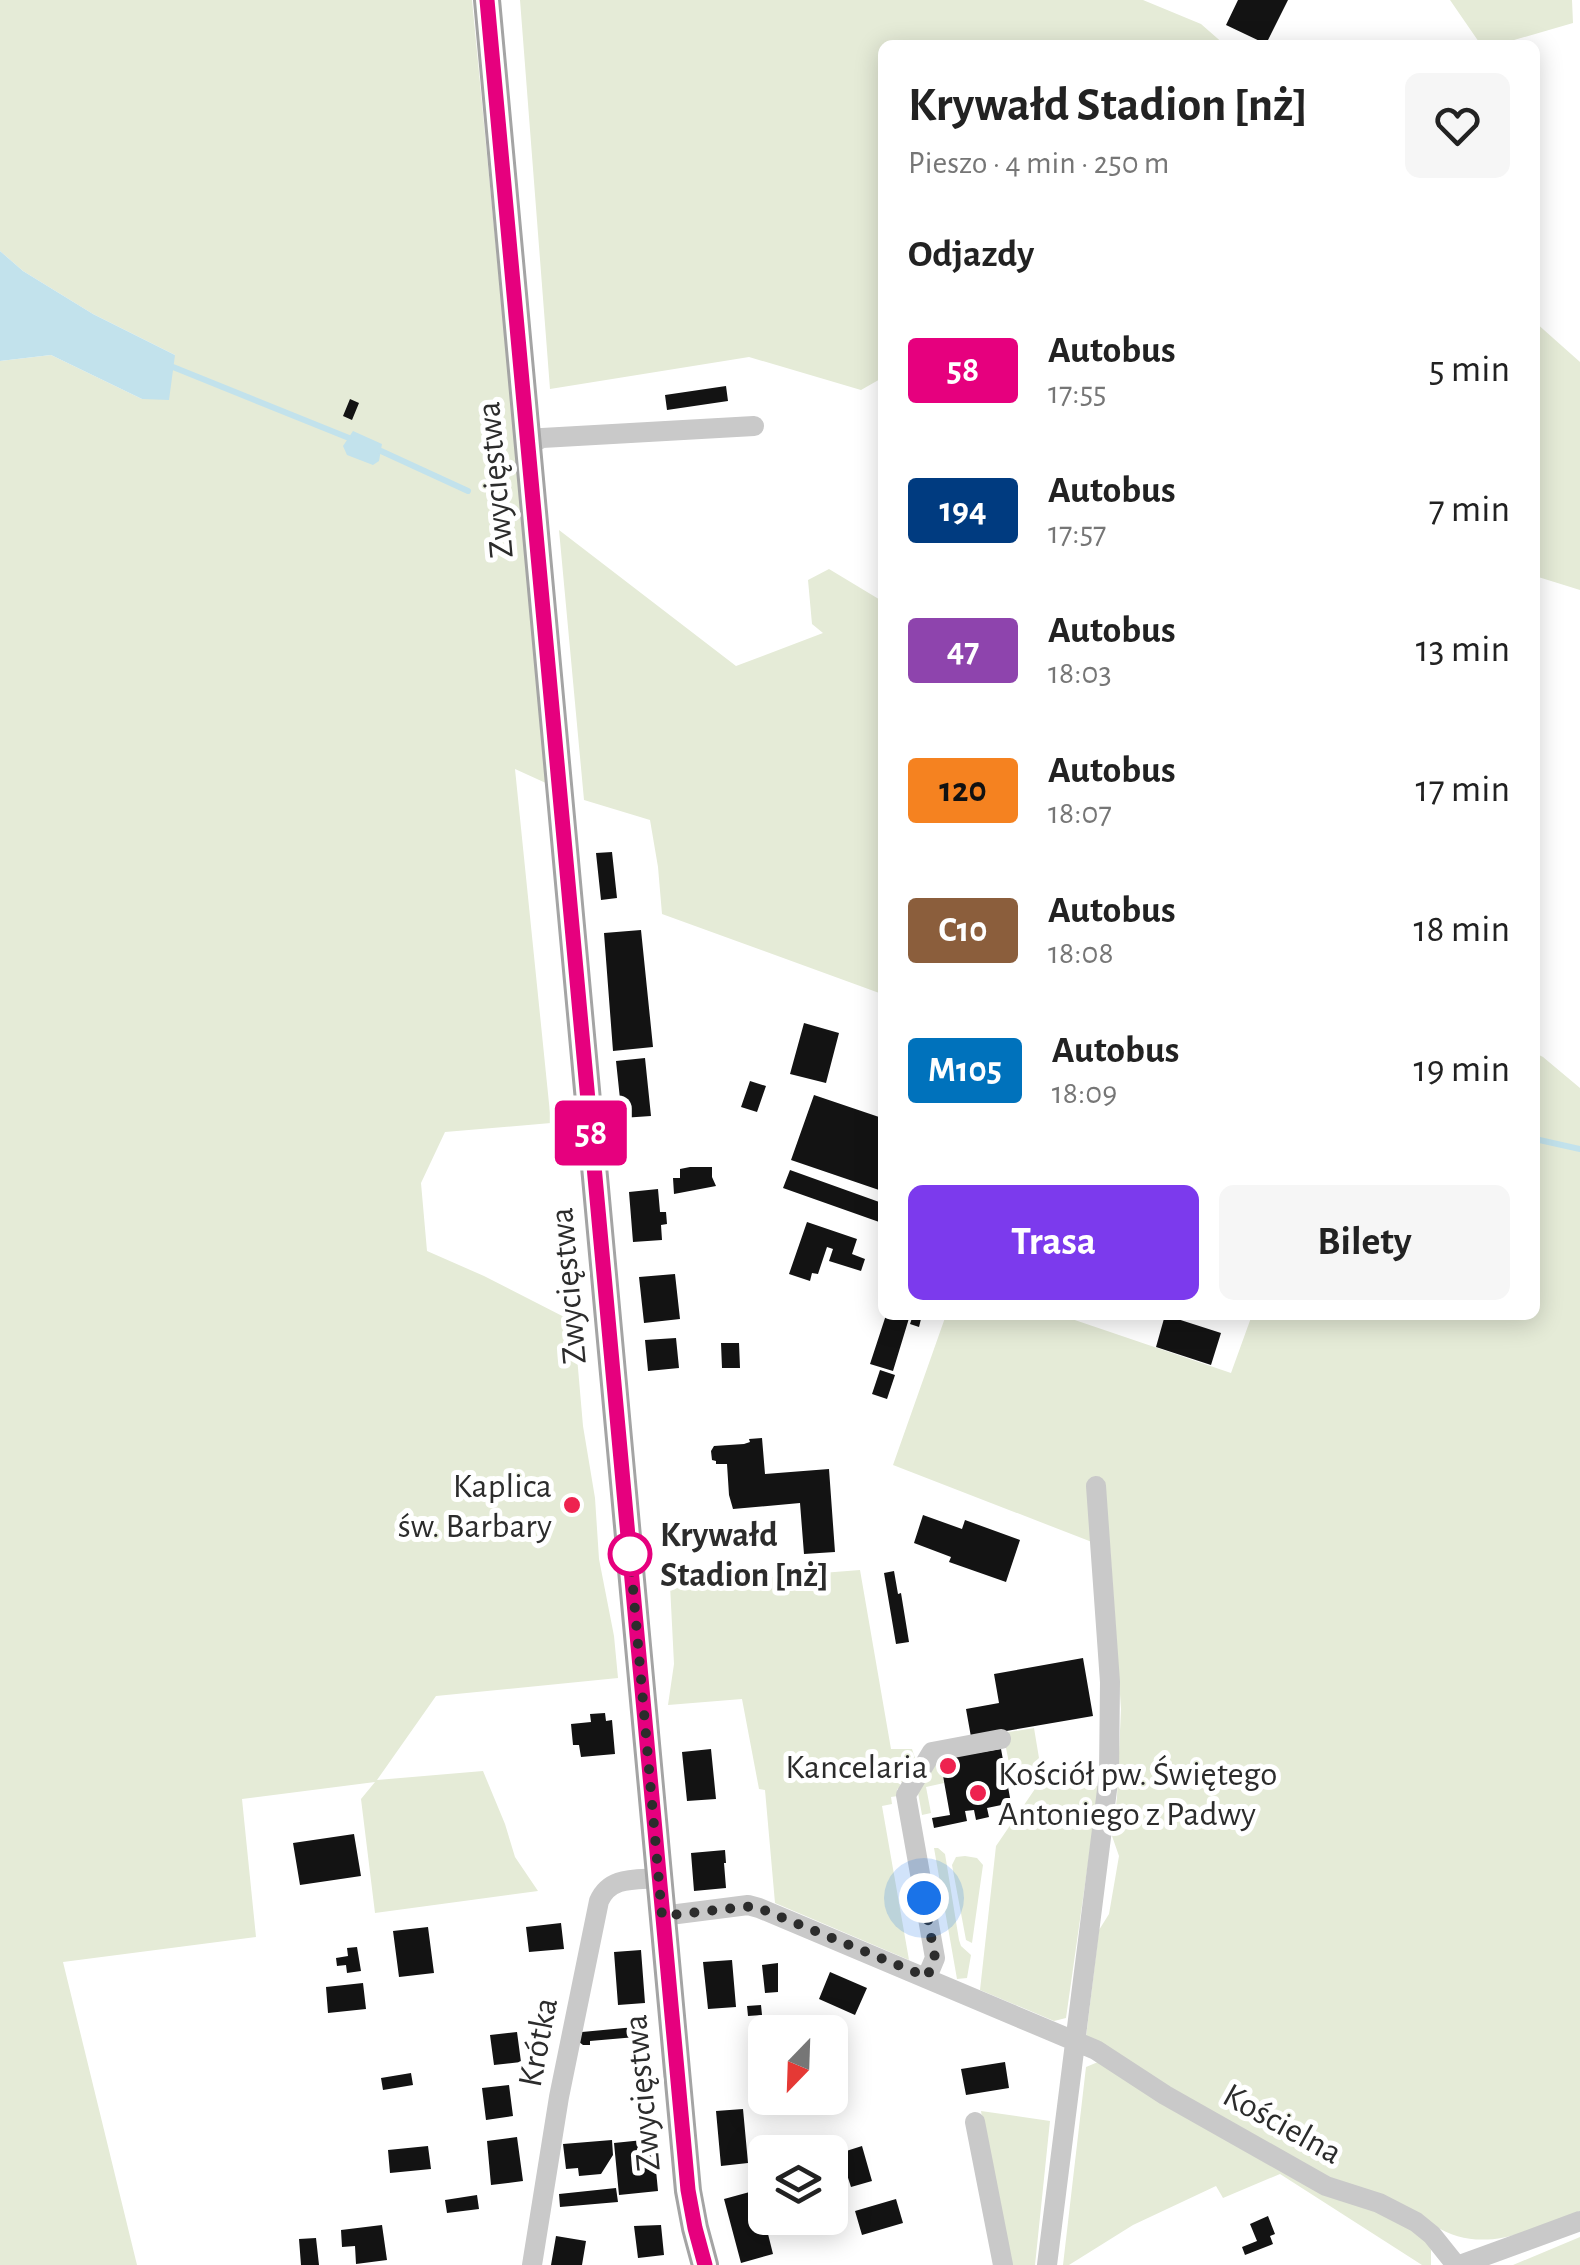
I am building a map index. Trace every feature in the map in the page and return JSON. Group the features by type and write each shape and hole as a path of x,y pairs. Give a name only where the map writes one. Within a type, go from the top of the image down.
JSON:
{"main road":[{"name":"Zwycięstwa","path":"487,0 688,2190 706,2265"}],"street":[{"path":"528,444 542,438 754,426"},
{"path":"1046,2265 1109,1774 1110,1682 1096,1486"},
{"path":"927,1977 935,1958 906,1795 932,1752 1001,1739"},
{"name":"Krótka","path":"532,2265 559,2096 597,1907 605,1889 617,1881 659,1878"},
{"name":"Kościelna","path":"662,1916 754,1906 1099,2051 1150,2086 1326,2186 1379,2203 1416,2222 1458,2265"},
{"path":"975,2122 1003,2265"},
{"path":"1458,2265 1580,2221"}],"green space":[{"path":"0,0 472,0 548,784 515,769 551,1123 445,1132 421,1183 427,1251 574,1322 599,1559 618,1678 436,1696 377,1780 483,1771 515,1857 538,1891 375,1913 361,1799 375,1782 242,1799 256,1937 63,1962 137,2265 0,2265 0,361 51,355 142,399 175,355 93,314 23,271 0,251"},
{"path":"520,0 1143,0 1201,24 1219,40 878,40 878,380 861,390 749,357 550,389"},
{"path":"1450,0 1572,0 1573,23 1514,40 1478,40"},
{"path":"1540,326 1580,362 1580,590 1540,578"},
{"path":"559,530 736,666 823,633 812,624 808,580 829,569 878,599 878,993 662,914 650,820 584,800"},
{"path":"1540,1056 1580,1088 1580,2211 1507,2237 1470,2239 1452,2234 1313,2172 1086,2037 1099,1930 1109,1914 1119,1856 1112,1836 1121,1709 1110,1549 893,1465 944,1320 1075,1320 1231,1373 1250,1320 1540,1320"},
{"path":"860,1570 891,1749 912,1749 917,1764 904,1784 890,1775 904,1787 897,1789 898,1796 891,1797 892,1804 882,1806 909,1960 775,1903 765,1790 759,1789 742,1699 668,1705 674,1664 670,1585"},
{"path":"1034,1728 1043,1782 1099,1786 1066,2018 1054,2021 980,1990 996,1846 1039,1783 1026,1771 1011,1773 1003,1733"},
{"path":"939,1756 944,1783 926,1787 931,1813 922,1815 917,1787"},
{"path":"934,1848 945,1854 959,1940 971,1955 967,1978 957,1979"},
{"path":"956,1857 977,1858 983,1865 972,1943 966,1940 952,1865"},
{"path":"1098,2062 1414,2230 1427,2241 1431,2265 1422,2265 1280,2174 1223,2198 1216,2186 1133,2225 1063,2265 1086,2067"},
{"path":"981,2111 1050,2121 1035,2265 1010,2265"},
{"path":"1580,2237 1580,2265 1513,2265"}],"water":[{"path":"0,251 23,271 93,314 175,355 169,400 142,399 51,355 0,361"},
{"path":"353,431 382,444 379,461 373,465 347,455 343,446"}],"building":[{"path":"1238,0 1288,0 1268,40 1258,40 1226,25"},
{"path":"726,386 728,401 667,410 665,395"},
{"path":"350,399 359,403 352,420 343,416"},
{"path":"612,852 617,898 601,900 596,853"},
{"path":"641,930 653,1047 613,1051 604,933"},
{"path":"804,1023 839,1033 826,1083 790,1074"},
{"path":"645,1058 651,1116 622,1118 616,1061"},
{"path":"750,1081 766,1086 757,1112 741,1107"},
{"path":"814,1095 878,1117 878,1190 791,1160"},
{"path":"712,1167 716,1186 674,1194 673,1178 680,1178 680,1169"},
{"path":"790,1170 878,1202 878,1222 783,1188"},
{"path":"658,1189 660,1212 666,1212 667,1224 661,1225 662,1240 633,1242 629,1192"},
{"path":"807,1222 857,1239 852,1254 865,1259 861,1271 829,1261 833,1249 827,1247 818,1274 812,1273 810,1281 789,1274"},
{"path":"675,1274 680,1319 644,1323 639,1277"},
{"path":"884,1320 908,1320 893,1371 870,1364"},
{"path":"1164,1320 1181,1320 1221,1333 1211,1365 1156,1347"},
{"path":"676,1338 679,1368 648,1371 645,1340"},
{"path":"721,1343 739,1343 740,1368 722,1368"},
{"path":"880,1370 895,1375 887,1399 872,1394"},
{"path":"762,1438 765,1474 829,1469 835,1552 804,1554 800,1503 733,1509 727,1464 716,1464 711,1451 714,1446"},
{"name":"Kaplica św. Barbary","path":"581,1499 581,1512 564,1510 565,1501"},
{"path":"923,1515 962,1529 965,1520 1020,1540 1006,1582 949,1562 951,1557 914,1543"},
{"path":"894,1571 909,1642 896,1644 884,1573"},
{"path":"1083,1658 1093,1716 971,1737 966,1709 999,1703 994,1674"},
{"path":"605,1713 606,1721 612,1720 615,1754 581,1757 579,1745 573,1745 571,1724 591,1722 590,1714"},
{"path":"711,1749 716,1799 687,1801 682,1752"},
{"name":"Kościół pw. Świętego Antoniego z Padwy","path":"1001,1749 1011,1803 987,1808 989,1817 976,1820 974,1810 965,1811 967,1821 934,1828 932,1818 950,1815 940,1759"},
{"path":"354,1834 361,1876 300,1885 293,1843"},
{"path":"725,1850 726,1888 694,1891 691,1853"},
{"path":"561,1923 564,1949 529,1952 526,1927"},
{"path":"428,1927 434,1973 399,1977 393,1931"},
{"path":"357,1947 361,1971 347,1973 346,1965 337,1966 336,1958 348,1956 347,1948"},
{"path":"641,1950 645,2003 618,2005 614,1952"},
{"path":"732,1960 736,2007 708,2009 703,1962"},
{"path":"778,1963 778,1992 765,1993 762,1965"},
{"path":"830,1972 867,1988 855,2015 819,1999"},
{"path":"363,1983 366,2009 328,2013 326,1987"},
{"path":"761,2005 762,2015 748,2016 747,2006"},
{"path":"635,2027 636,2037 590,2041 590,2045 579,2042 582,2032"},
{"path":"517,2032 521,2062 494,2065 490,2035"},
{"path":"1005,2062 1009,2088 966,2095 961,2069"},
{"path":"411,2073 413,2085 383,2090 381,2078"},
{"path":"509,2085 513,2116 486,2120 482,2088"},
{"path":"743,2109 748,2163 721,2166 716,2111"},
{"path":"517,2137 523,2181 491,2185 487,2141"},
{"path":"653,2139 658,2191 619,2195 614,2143"},
{"path":"612,2140 613,2155 601,2174 579,2176 578,2168 566,2169 563,2144"},
{"path":"428,2146 431,2169 390,2173 388,2150"},
{"path":"862,2146 872,2181 851,2187 848,2150"},
{"path":"616,2188 618,2202 560,2207 559,2194"},
{"path":"748,2192 748,2235 768,2235 773,2254 741,2263 724,2199"},
{"path":"477,2195 479,2209 447,2213 445,2200"},
{"path":"896,2199 903,2223 862,2235 855,2211"},
{"path":"1268,2216 1275,2234 1270,2236 1273,2244 1245,2255 1242,2247 1257,2241 1250,2224"},
{"path":"382,2225 387,2260 356,2264 355,2246 342,2247 341,2230"},
{"path":"661,2225 664,2255 638,2258 634,2226"},
{"path":"556,2236 586,2241 582,2265 551,2265"},
{"path":"316,2238 319,2265 301,2265 299,2239"}],"waterway":[{"path":"173,367 349,438"},
{"path":"381,451 468,491"},
{"path":"1540,1140 1580,1149"}],"bus line":[{"name":"58","path":"487,0 688,2190 705,2265"}],"place":[{"name":"Kaplica św. Barbary","path":"572,1505"},
{"name":"Krywałd Stadion [nż]","path":"630,1554"},
{"name":"Kancelaria","path":"948,1766"},
{"name":"Kościół pw. Świętego Antoniego z Padwy","path":"978,1793"}],"route":[{"path":"630,1554 662,1916 754,1906 927,1977 935,1958 924,1898"}]}
